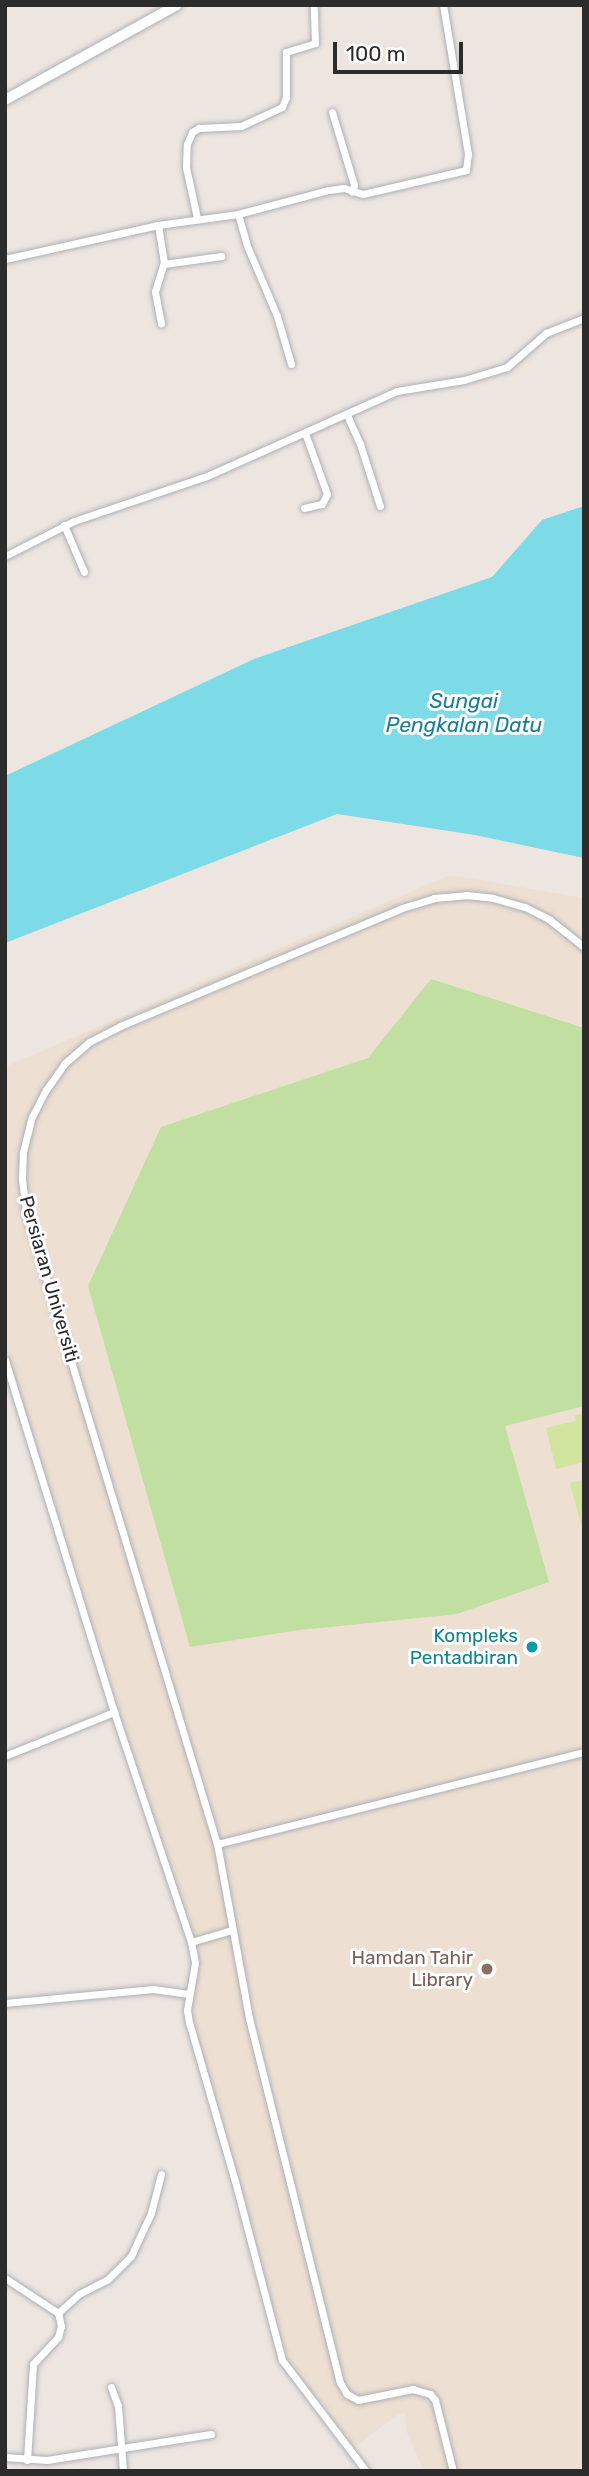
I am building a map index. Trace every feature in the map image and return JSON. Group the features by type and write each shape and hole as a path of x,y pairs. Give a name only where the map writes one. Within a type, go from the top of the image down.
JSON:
{"main road":[{"path":"5,100 177,5"}],"street":[{"path":"197,218 186,167 187,144 192,132 199,128 241,126 282,107 286,97 286,52 315,43 314,5"},
{"path":"5,259 158,225 197,218 238,215 329,190 344,188 363,194 466,170 468,154 443,5"},
{"path":"332,113 354,185 352,192"},
{"path":"238,215 277,316 291,364"},
{"path":"158,225 164,264 155,292 161,323"},
{"path":"164,264 221,256"},
{"path":"5,556 64,526 207,476 397,391 464,380 508,367 547,333 584,318"},
{"path":"347,415 360,444 380,506"},
{"path":"304,508 323,504 327,494 305,433"},
{"path":"64,526 84,572"},
{"name":"Persiaran Universiti","path":"453,2471 435,2400 430,2394 412,2389 358,2400 347,2394 341,2383 249,2018 218,1844 26,1212 22,1179 23,1152 32,1117 65,1063 89,1042 120,1026 412,904 455,896 493,898 525,907 550,920 584,947"},
{"path":"5,1360 114,1712 191,1942 195,1969 189,1994 189,2022 235,2181 282,2360 366,2471"},
{"path":"5,1756 114,1712"},
{"path":"218,1844 584,1752"},
{"path":"191,1942 232,1930"},
{"path":"5,2003 153,1989 189,1994"},
{"path":"58,2313 79,2294 107,2280 131,2256 151,2213 161,2174"},
{"path":"5,2278 58,2313 61,2326 58,2337 33,2364 27,2460"},
{"path":"111,2387 118,2406 123,2471"},
{"path":"5,2457 47,2460 211,2434"},
{"path":"47,2460 49,2471"}],"shaded area":[{"path":"450,875 584,898 584,2471 424,2471 407,2433 405,2413 398,2414 355,2447 287,2360 191,2019 191,2004 201,1967 197,1954 200,1949 194,1932 188,1929 5,1347 5,1067"}],"green space":[{"path":"431,979 584,1028 584,1406 505,1426 549,1582 457,1614 300,1630 190,1647 88,1286 161,1127 368,1058"},
{"path":"584,1413 584,1462 556,1469 546,1428 576,1421 575,1416"},
{"path":"584,1480 584,1536 570,1483"}],"water":[{"name":"Sungai Pengkalan Datu","path":"584,506 584,858 475,835 337,814 5,943 5,776 254,659 492,577 542,520"}],"place":[{"name":"Kompleks Pentadbiran","path":"532,1647"},
{"name":"Hamdan Tahir Library","path":"487,1969"}]}
